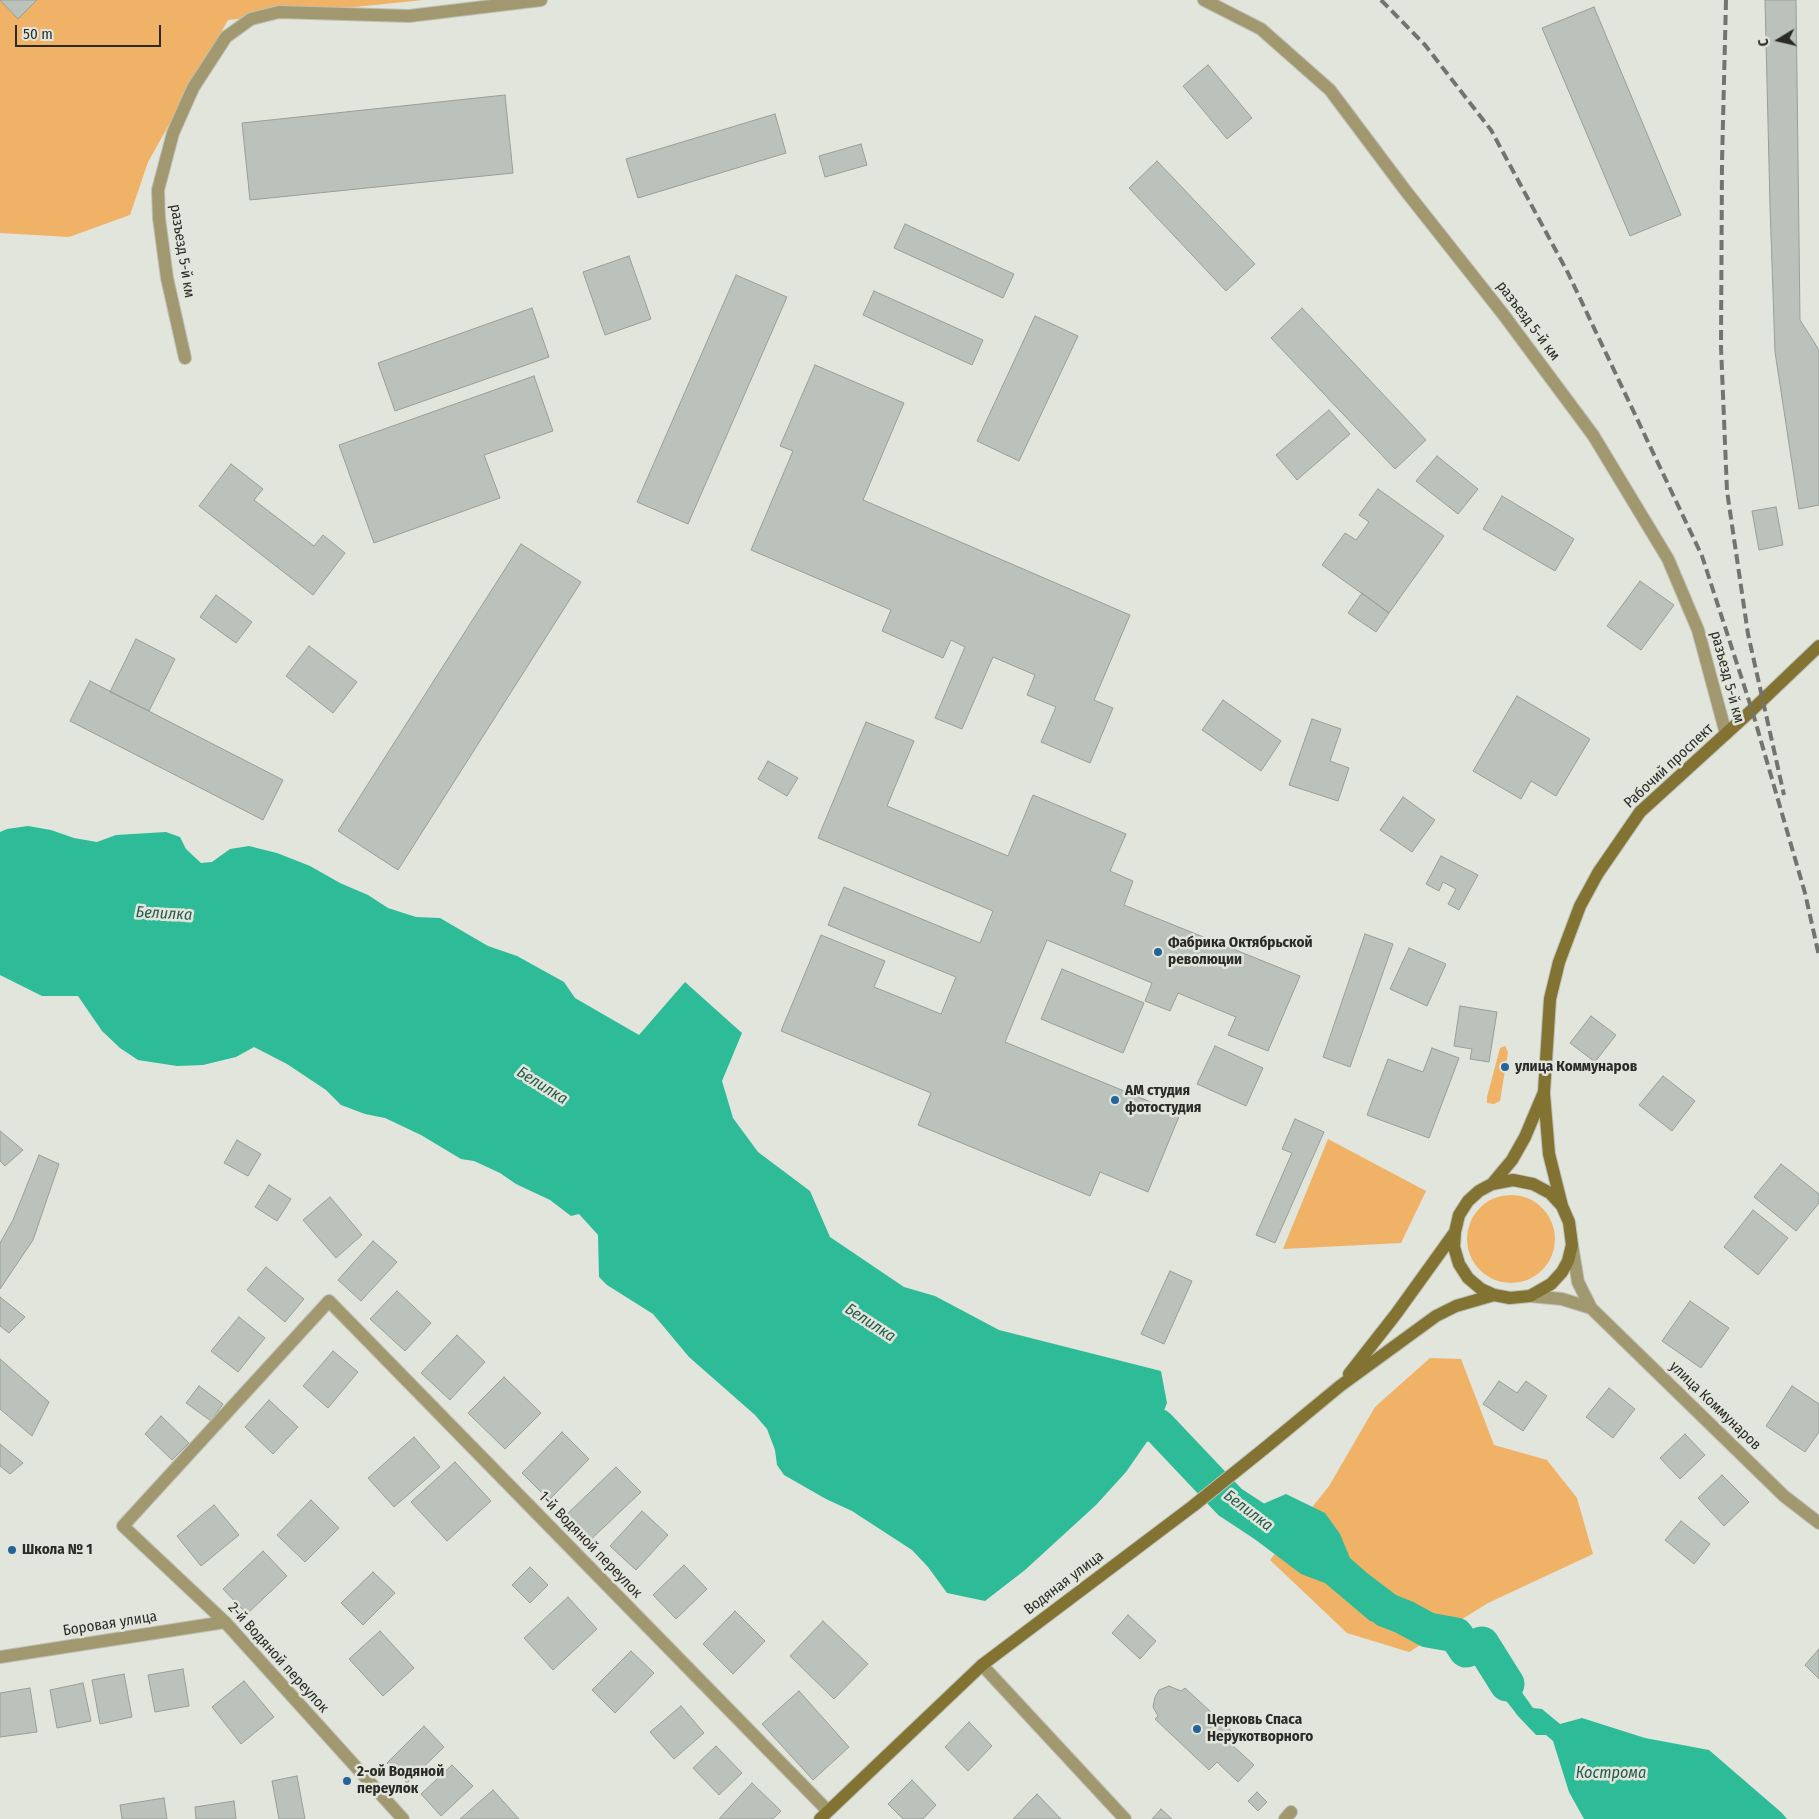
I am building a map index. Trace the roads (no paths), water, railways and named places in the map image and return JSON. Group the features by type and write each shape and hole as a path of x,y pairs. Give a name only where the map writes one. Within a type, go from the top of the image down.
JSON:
{"street":[{"name":"разъезд 5-й км","path":"185,358 167,278 160,226 158,190 173,133 194,88 226,37 251,19 280,12 409,16 541,0"},
{"name":"разъезд 5-й км","path":"1204,0 1261,29 1330,90 1405,190 1503,314 1593,435 1668,559 1698,630 1726,734"},
{"name":"Рабочий проспект","path":"1492,1184 1516,1152 1544,1092 1550,999 1559,962 1580,906 1598,873 1640,812 1819,646"},
{"path":"1544,1092 1549,1154 1562,1206 1569,1222 1578,1282 1591,1308"},
{"path":"1562,1206 1550,1193 1533,1184 1513,1180 1492,1184 1479,1191 1468,1201 1459,1215 1454,1232 1454,1246 1459,1264 1468,1278 1481,1289 1494,1295 1510,1298 1530,1296 1562,1299 1591,1308"},
{"path":"1340,1386 1396,1314 1454,1232"},
{"path":"1530,1296 1551,1284 1562,1272 1568,1261 1572,1245"},
{"path":"1340,1386 1436,1316 1456,1306 1494,1295"},
{"name":"1-й Водяной переулок","path":"123,1526 329,1301 824,1815"},
{"name":"улица Коммунаров","path":"1591,1308 1784,1496 1819,1523"},
{"name":"Водяная улица","path":"824,1815 982,1666 1193,1506 1340,1386"},
{"name":"2-й Водяной переулок","path":"123,1526 225,1622 403,1819"},
{"name":"Боровая улица","path":"0,1657 225,1622"},
{"path":"982,1666 1125,1819"}],"water":[{"path":"28,826 97,842 116,835 166,832 180,837 186,849 201,863 212,862 230,849 249,846 277,853 310,866 340,883 368,895 388,908 416,917 440,918 488,946 517,956 564,982 575,998 639,1035 685,982 742,1033 722,1081 733,1118 758,1152 810,1191 830,1237 904,1287 935,1296 999,1330 1161,1371 1167,1403 1158,1426 1126,1472 1096,1505 1025,1570 985,1601 947,1593 928,1567 912,1550 852,1511 826,1499 784,1475 777,1465 775,1450 767,1429 755,1415 689,1357 653,1314 607,1285 599,1277 598,1235 579,1214 571,1216 550,1200 516,1184 500,1173 474,1161 461,1159 421,1135 385,1118 365,1114 341,1105 326,1090 287,1064 254,1047 236,1057 203,1065 177,1066 138,1060 120,1048 102,1031 78,996 42,996 0,975 0,832"},
{"path":"1286,1494 1325,1513 1340,1534 1350,1558 1404,1601 1428,1630 1370,1621 1325,1583 1301,1574 1244,1531 1226,1507 1230,1502 1256,1507"},
{"name":"Кострома","path":"1482,1644 1498,1649 1511,1670 1516,1684 1533,1708 1542,1709 1560,1724 1582,1718 1645,1738 1709,1750 1787,1819 1584,1819 1569,1792 1553,1741 1546,1735 1536,1735 1504,1698 1493,1679"}],"waterway":[{"name":"Белилка","path":"1112,1416 1158,1426 1230,1502 1271,1529"},
{"name":"Белилка","path":"1386,1610 1428,1630 1456,1635 1466,1650 1482,1644 1507,1684"}],"railway":[{"path":"1381,0 1425,45 1491,130 1568,273 1702,556 1752,710 1805,893 1819,956"},
{"path":"1726,0 1722,162 1721,347 1727,491 1748,634 1784,795"}],"place":[{"name":"Фабрика Октябрьской революции","path":"1158,952"},
{"name":"улица Коммунаров","path":"1505,1067"},
{"name":"АМ студия фотостудия","path":"1115,1100"},
{"name":"Школа № 1","path":"12,1550"},
{"name":"Церковь Спаса Нерукотворного","path":"1197,1729"},
{"name":"2-ой Водяной переулок","path":"347,1781"}]}
